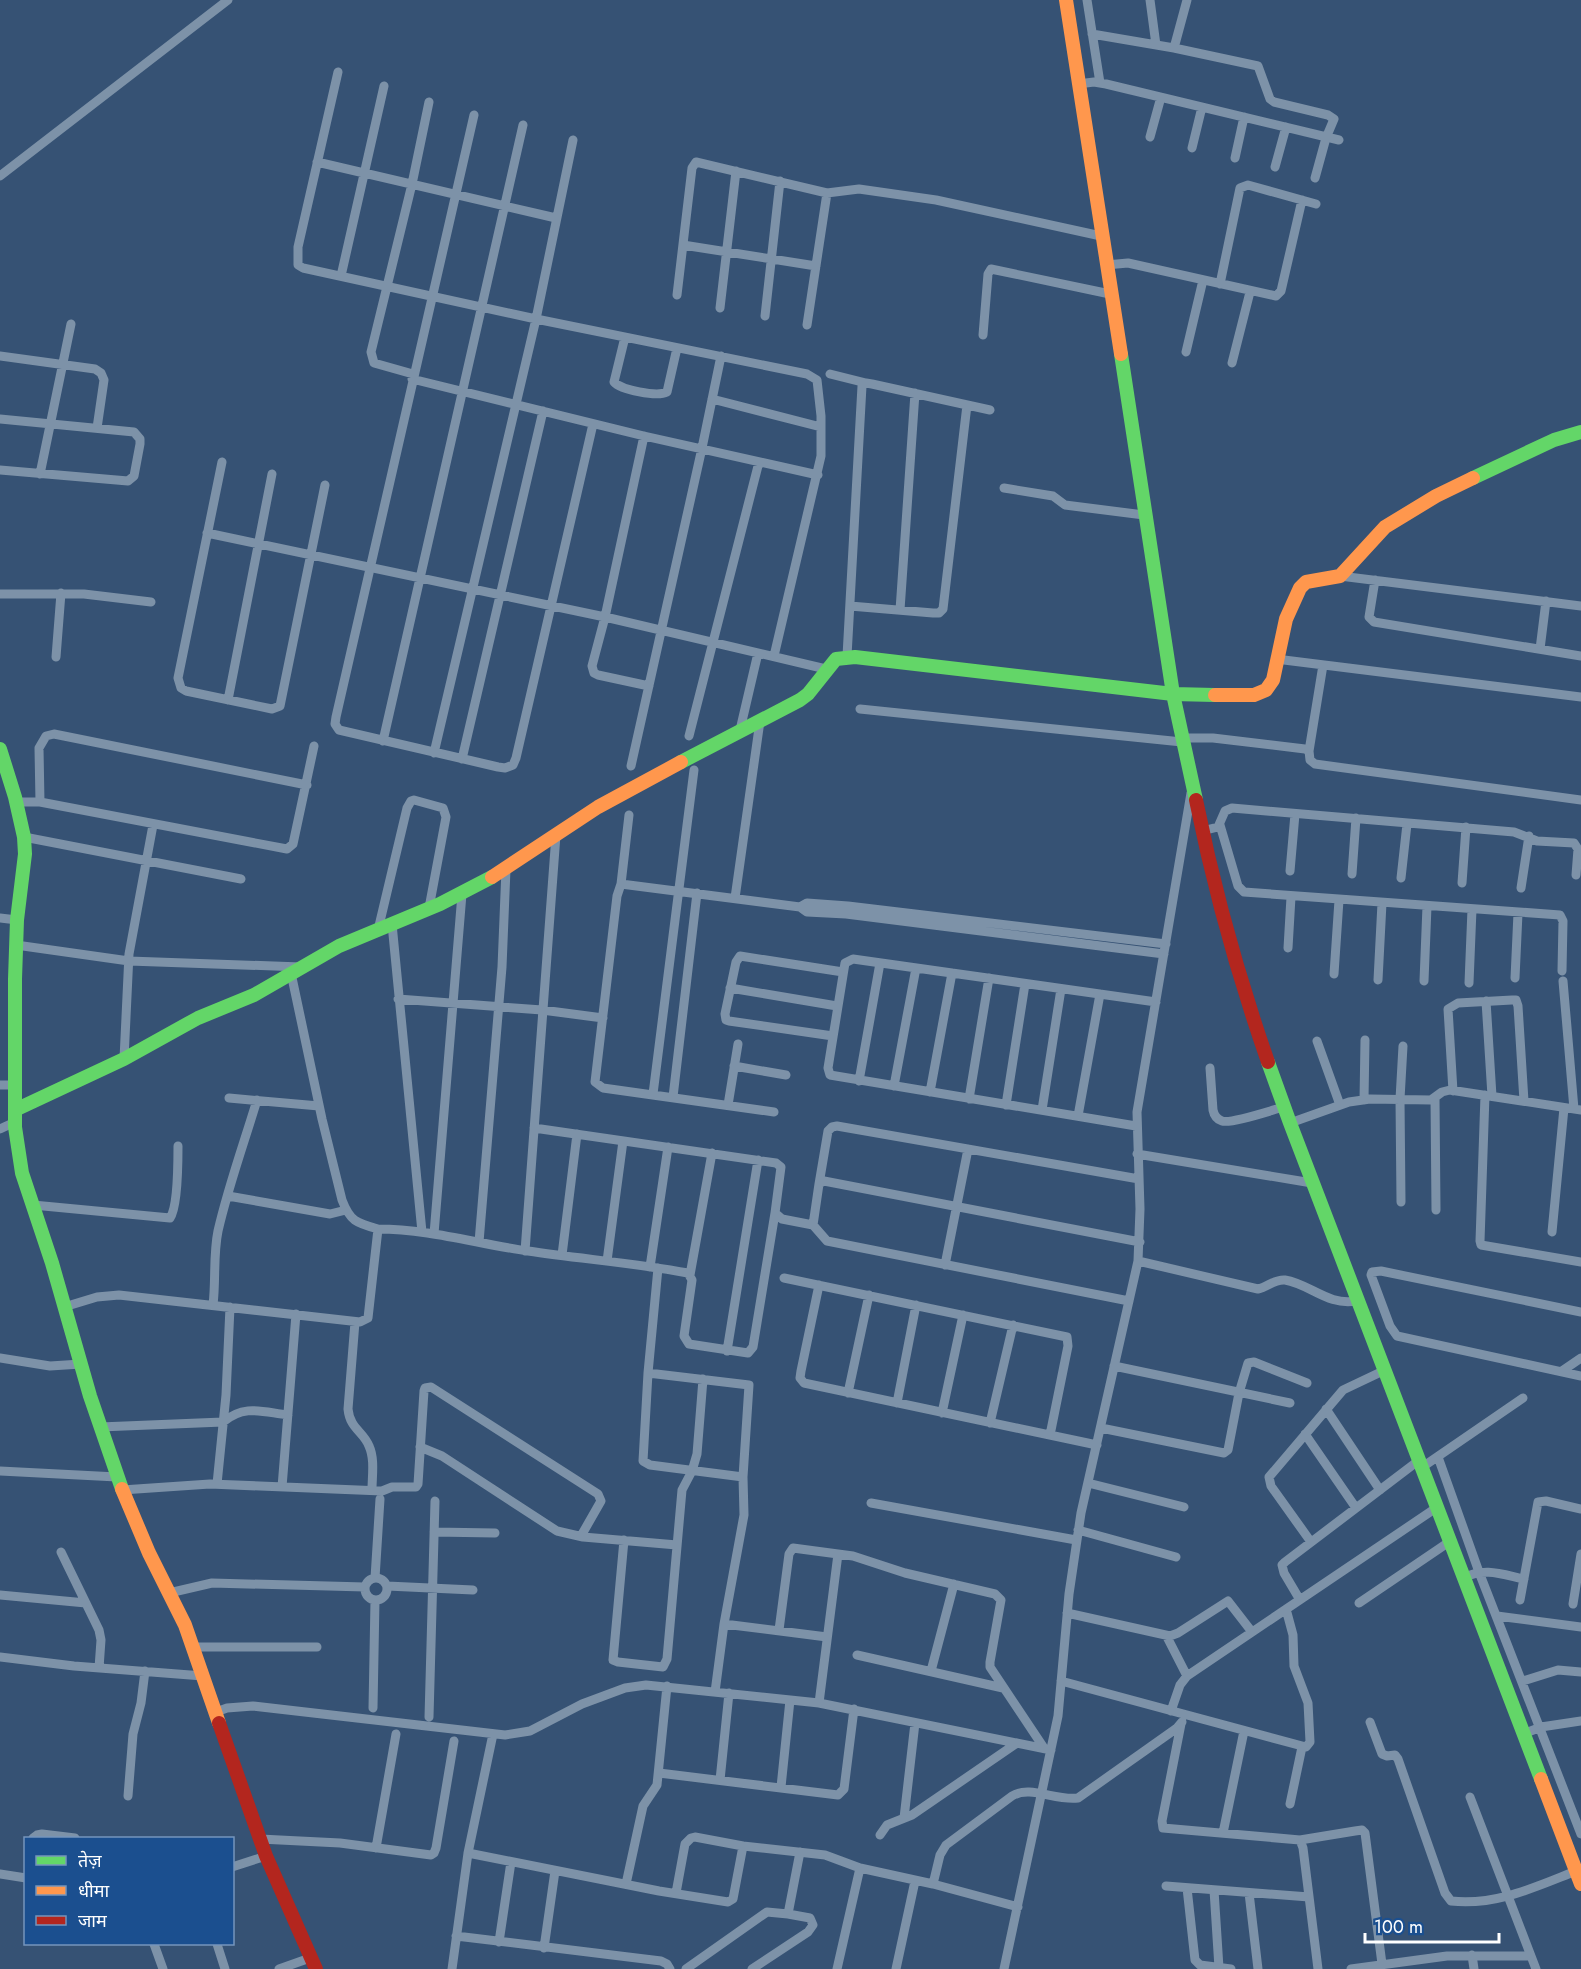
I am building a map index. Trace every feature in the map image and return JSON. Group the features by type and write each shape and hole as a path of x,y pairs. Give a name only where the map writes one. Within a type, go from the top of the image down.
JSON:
{"street":[{"path":"0,176 228,0"},
{"path":"1065,0 1089,83"},
{"path":"1004,1969 1042,1796 1048,1749 1058,1716 1067,1613 1078,1530 1138,1261 1140,1242 1136,1126 1139,1096 1192,788 1181,694 1144,515 1110,294 1114,264 1101,236 1089,83 1092,34 1088,0"},
{"path":"1150,0 1156,45"},
{"path":"1174,48 1186,0"},
{"path":"1092,34 1258,66 1270,99 1274,102 1332,116 1334,119 1315,178"},
{"path":"338,72 297,260 298,265 303,268 536,319 813,376 817,380 821,456 774,657"},
{"path":"1089,83 1161,97 1339,140"},
{"path":"341,276 384,86"},
{"path":"1150,137 1161,97"},
{"path":"429,102 371,358 374,363 463,392 818,475"},
{"path":"1192,148 1202,107"},
{"path":"474,115 412,377 335,724 339,730 505,768 513,765 593,424"},
{"path":"1235,158 1244,117"},
{"path":"383,741 523,124"},
{"path":"1275,167 1286,127"},
{"path":"434,753 536,319 573,140"},
{"path":"318,162 556,218"},
{"path":"677,295 693,164 696,162 827,193 859,189 936,200 1101,236"},
{"path":"720,308 736,171"},
{"path":"765,316 780,182"},
{"path":"1220,284 1240,188 1248,185 1316,204"},
{"path":"807,325 827,193"},
{"path":"1114,264 1203,280 1272,297 1281,291 1302,200"},
{"path":"683,246 816,266"},
{"path":"983,335 988,274 991,269 1110,294"},
{"path":"1186,352 1203,280"},
{"path":"1232,363 1250,292"},
{"path":"40,474 71,324"},
{"path":"626,337 614,381 617,386 644,392 662,395 667,392 677,348"},
{"path":"0,356 95,369 101,373 104,380 97,428"},
{"path":"631,766 702,448 720,356"},
{"path":"830,375 990,410"},
{"path":"847,656 861,391 866,383"},
{"path":"900,610 915,393"},
{"path":"712,399 821,428"},
{"path":"850,606 933,613 939,613 943,609 967,405"},
{"path":"462,759 543,411"},
{"path":"0,419 134,432 140,444 132,479 124,482 0,470"},
{"path":"1340,576 1348,570 1385,526 1404,514 1436,496 1554,440 1581,432"},
{"path":"644,436 605,617 591,666 598,675 649,686"},
{"path":"222,462 178,678 178,684 186,691 272,709 280,706 326,485"},
{"path":"689,736 759,462"},
{"path":"228,699 272,474"},
{"path":"1004,488 1053,496 1065,505 1144,515"},
{"path":"207,533 662,629 826,669"},
{"path":"0,1129 15,1116 186,1024 254,994 339,946 462,894 506,869 598,807 808,693 836,659 847,656 1181,694 1254,695 1263,693 1270,687 1286,619 1300,588 1306,582 1340,576 1581,606"},
{"path":"1375,580 1370,610 1370,617 1374,622 1581,656"},
{"path":"56,657 61,593"},
{"path":"0,594 84,594 151,602"},
{"path":"1540,649 1546,601"},
{"path":"740,730 758,653"},
{"path":"1276,659 1581,697"},
{"path":"1323,664 1309,751 1312,763 1581,800"},
{"path":"860,709 1309,751"},
{"path":"735,898 760,721"},
{"path":"40,802 39,748 46,736 54,734 307,785"},
{"path":"16,802 40,802 286,849 293,844 314,746"},
{"path":"0,749 16,802 24,837 25,854 16,945 15,1116 22,1173 119,1483 149,1553 185,1625 266,1856 313,1964 279,1969"},
{"path":"652,1094 694,770"},
{"path":"1192,788 1210,831 1240,890 1250,894 1563,917 1562,976 1573,1109 1552,1232"},
{"path":"378,930 407,808 414,800 443,808 446,817 429,908"},
{"path":"1183,841 1210,831 1228,808 1466,827 1514,832 1545,842 1574,843 1578,849 1576,875"},
{"path":"1290,871 1295,814"},
{"path":"629,815 595,1082 603,1088 774,1112"},
{"path":"1352,874 1356,819"},
{"path":"1401,878 1407,824"},
{"path":"124,1059 129,961 153,825"},
{"path":"1462,883 1466,827"},
{"path":"1210,831 1233,956 1284,1107 1296,1121 1312,1183 1366,1301 1383,1371 1427,1462 1532,1730 1581,1834"},
{"path":"525,1251 556,835"},
{"path":"1521,888 1529,836"},
{"path":"24,837 241,879"},
{"path":"479,1242 498,1007 506,869"},
{"path":"621,884 800,907 807,903 847,910 1165,949"},
{"path":"673,1097 697,893"},
{"path":"434,1234 462,894"},
{"path":"1288,948 1291,897"},
{"path":"1334,974 1339,900"},
{"path":"1378,980 1382,903"},
{"path":"1424,981 1427,906"},
{"path":"1469,983 1472,909"},
{"path":"1515,978 1518,913"},
{"path":"0,918 17,920"},
{"path":"392,924 422,1232"},
{"path":"16,945 129,961 296,970"},
{"path":"833,1036 726,1020 730,988 737,959 740,956 843,972"},
{"path":"1136,1126 835,1077 828,1072 837,1006 845,963 848,960 1156,1002"},
{"path":"859,1081 880,963"},
{"path":"894,1086 916,968"},
{"path":"296,970 319,1106 346,1210 358,1224 378,1229 422,1232 525,1251 690,1275"},
{"path":"930,1092 952,973"},
{"path":"969,1099 989,978"},
{"path":"1006,1105 1025,984"},
{"path":"730,988 837,1006"},
{"path":"1042,1110 1061,989"},
{"path":"1077,1116 1100,994"},
{"path":"398,999 542,1010 603,1018"},
{"path":"1453,1090 1448,1009 1458,1003 1512,1000 1518,1003 1524,1101"},
{"path":"1486,1001 1488,1096 1481,1245 1581,1262"},
{"path":"1364,1100 1365,1040"},
{"path":"1317,1041 1340,1105"},
{"path":"728,1105 738,1044"},
{"path":"1401,1202 1400,1099 1403,1046"},
{"path":"734,1066 786,1075"},
{"path":"1210,1068 1213,1110 1219,1120 1231,1121 1284,1107"},
{"path":"0,1085 15,1085"},
{"path":"1296,1121 1340,1105 1364,1100 1426,1100 1435,1098 1442,1092 1453,1090 1573,1109"},
{"path":"229,1098 319,1106"},
{"path":"1435,1098 1436,1210"},
{"path":"213,1305 218,1231 257,1100"},
{"path":"1129,1301 835,1244 821,1237 813,1225 828,1131 832,1127 1139,1179"},
{"path":"534,1128 712,1153 758,1160 776,1163 782,1167 753,1347 748,1353 689,1344 684,1335 692,1280 690,1275 712,1153"},
{"path":"562,1256 577,1134"},
{"path":"607,1262 623,1141"},
{"path":"33,1205 170,1218 173,1215 175,1200 178,1146"},
{"path":"668,1147 654,1268 643,1461 650,1465 692,1472 743,1477"},
{"path":"945,1265 968,1149"},
{"path":"1137,1154 1312,1183"},
{"path":"728,1351 758,1160"},
{"path":"819,1184 830,1181 1140,1242"},
{"path":"228,1196 330,1214 346,1210"},
{"path":"775,1214 782,1219 813,1225"},
{"path":"64,1306 97,1297 119,1295 356,1322 365,1321 368,1318 378,1229"},
{"path":"1138,1261 1258,1289 1276,1281 1287,1281 1321,1296 1345,1302 1366,1301 1397,1336 1402,1338 1581,1376"},
{"path":"1366,1301 1371,1275 1375,1270 1581,1312"},
{"path":"784,1278 1067,1337 1068,1346 1050,1435"},
{"path":"819,1286 800,1378 804,1383 1097,1445"},
{"path":"848,1393 868,1295"},
{"path":"897,1403 916,1305"},
{"path":"217,1484 230,1307"},
{"path":"282,1487 296,1314"},
{"path":"942,1413 963,1315"},
{"path":"356,1322 348,1409 350,1420 370,1449 372,1490"},
{"path":"990,1423 1013,1325"},
{"path":"0,1358 50,1366 81,1364"},
{"path":"1562,1371 1581,1358"},
{"path":"1101,1428 1224,1453 1228,1450 1246,1365 1250,1362 1307,1383"},
{"path":"1114,1366 1290,1403"},
{"path":"1311,1542 1268,1481 1269,1477 1347,1387 1383,1371"},
{"path":"648,1373 749,1385 743,1477 744,1515 724,1624 715,1692"},
{"path":"624,1540 612,1656 615,1662 663,1667 667,1659 682,1490 692,1472 697,1454 703,1379"},
{"path":"0,1471 119,1483 217,1484 382,1491 392,1487 417,1486 424,1391 425,1388 430,1387 598,1494 602,1501 581,1536"},
{"path":"1300,1600 1284,1573 1282,1565 1380,1490 1427,1462 1523,1398"},
{"path":"1326,1409 1380,1490"},
{"path":"100,1427 223,1422 234,1413 245,1410 288,1415"},
{"path":"1305,1434 1356,1508"},
{"path":"420,1447 442,1456 557,1531 581,1536 677,1545"},
{"path":"1370,1722 1382,1754 1395,1755 1398,1759 1447,1899 1460,1902 1509,1897 1578,1877 1532,1730 1523,1681 1497,1616 1449,1542 1436,1508 1427,1462"},
{"path":"1088,1483 1184,1507"},
{"path":"375,1578 380,1499"},
{"path":"429,1717 435,1501"},
{"path":"1520,1599 1538,1502 1546,1501 1581,1509"},
{"path":"871,1503 1077,1540"},
{"path":"1171,1711 1180,1685 1187,1676 1436,1508"},
{"path":"1078,1530 1176,1557"},
{"path":"434,1532 495,1533"},
{"path":"1359,1603 1449,1542"},
{"path":"779,1630 790,1550 796,1547 867,1560 905,1573 994,1594 1000,1599 990,1662 992,1672 1048,1749"},
{"path":"61,1552 99,1630 101,1640 99,1668"},
{"path":"819,1703 838,1554"},
{"path":"1573,1604 1581,1554"},
{"path":"1471,1575 1524,1579"},
{"path":"375,1600 366,1594 365,1587 368,1581 375,1578 382,1580 387,1586 473,1590"},
{"path":"169,1593 212,1584 365,1587"},
{"path":"931,1671 954,1584"},
{"path":"375,1600 384,1596 387,1586"},
{"path":"0,1595 86,1603"},
{"path":"373,1708 375,1600"},
{"path":"1067,1613 1174,1635 1228,1601 1252,1632"},
{"path":"1061,1681 1171,1711 1183,1719 1244,1731 1302,1747 1309,1745 1308,1703 1293,1660 1293,1635 1287,1609"},
{"path":"1497,1616 1581,1627"},
{"path":"724,1624 827,1637"},
{"path":"1166,1635 1187,1676"},
{"path":"193,1647 317,1647"},
{"path":"857,1655 1003,1688"},
{"path":"0,1657 203,1676"},
{"path":"638,1686 640,1665"},
{"path":"650,1685 652,1666"},
{"path":"128,1796 133,1734 141,1703 145,1671"},
{"path":"1523,1681 1558,1671 1581,1672"},
{"path":"216,1712 234,1707 253,1706 493,1734 518,1734 530,1731 582,1704 625,1688 650,1685 819,1703 1048,1749"},
{"path":"626,1884 643,1806 655,1790 659,1773 667,1686"},
{"path":"720,1780 729,1693"},
{"path":"781,1787 790,1700"},
{"path":"659,1773 781,1787 833,1796 842,1793 845,1782 854,1709"},
{"path":"933,1884 940,1855 949,1841 1018,1792 1028,1791 1042,1796 1073,1799 1083,1796 1183,1719"},
{"path":"1183,1719 1162,1821 1163,1828 1300,1840 1362,1830 1365,1833 1382,1964"},
{"path":"1532,1730 1581,1721"},
{"path":"904,1818 915,1723"},
{"path":"1223,1833 1244,1731"},
{"path":"376,1848 396,1734"},
{"path":"452,1969 468,1853 493,1734"},
{"path":"260,1839 340,1843 426,1856 434,1853 454,1741"},
{"path":"880,1835 886,1825 912,1815 1017,1743"},
{"path":"1290,1804 1302,1747"},
{"path":"1470,1797 1536,1969"},
{"path":"35,1837 37,1834 42,1834 62,1837"},
{"path":"676,1893 687,1840 695,1837 743,1846 825,1855 860,1868 933,1884 1018,1907"},
{"path":"1300,1840 1303,1848 1318,1969"},
{"path":"468,1853 626,1884 731,1901 734,1897 743,1846"},
{"path":"788,1914 800,1852"},
{"path":"234,1867 266,1856"},
{"path":"499,1942 511,1862"},
{"path":"837,1969 860,1868"},
{"path":"544,1948 555,1870"},
{"path":"0,1874 24,1877"},
{"path":"896,1969 915,1881"},
{"path":"1166,1886 1309,1897"},
{"path":"1187,1888 1195,1960 1200,1965 1230,1969"},
{"path":"1214,1890 1220,1968"},
{"path":"1249,1893 1258,1969"},
{"path":"686,1969 767,1912 810,1918 813,1925 808,1932 752,1969"},
{"path":"456,1936 661,1961 670,1969"},
{"path":"154,1945 163,1969"},
{"path":"217,1945 225,1969"},
{"path":"1351,1969 1382,1964 1403,1965 1428,1958 1472,1955 1531,1956"},
{"path":"1472,1955 1474,1969"}],"traffic: fast":[{"path":"1121,354 1173,694 1196,800"},
{"path":"1473,478 1554,440 1581,432"},
{"path":"681,762 800,700 808,694 836,659 855,657 1173,694 1215,695"},
{"path":"0,749 15,797 24,837 25,854 17,920 15,979 15,1127 22,1173 52,1263 90,1396 122,1489"},
{"path":"15,1110 124,1059 198,1018 254,995 339,946 440,904 492,877"},
{"path":"1268,1062 1541,1779"}],"traffic: slow":[{"path":"1066,0 1121,354"},
{"path":"1215,695 1254,695 1266,690 1273,680 1286,619 1300,588 1306,582 1340,576 1385,527 1436,496 1473,478"},
{"path":"492,877 598,807 681,762"},
{"path":"122,1489 149,1553 185,1625 219,1723"},
{"path":"1541,1779 1581,1884"}],"traffic: jam":[{"path":"1196,800 1228,932 1268,1062"},
{"path":"219,1723 266,1856 316,1969"}]}
